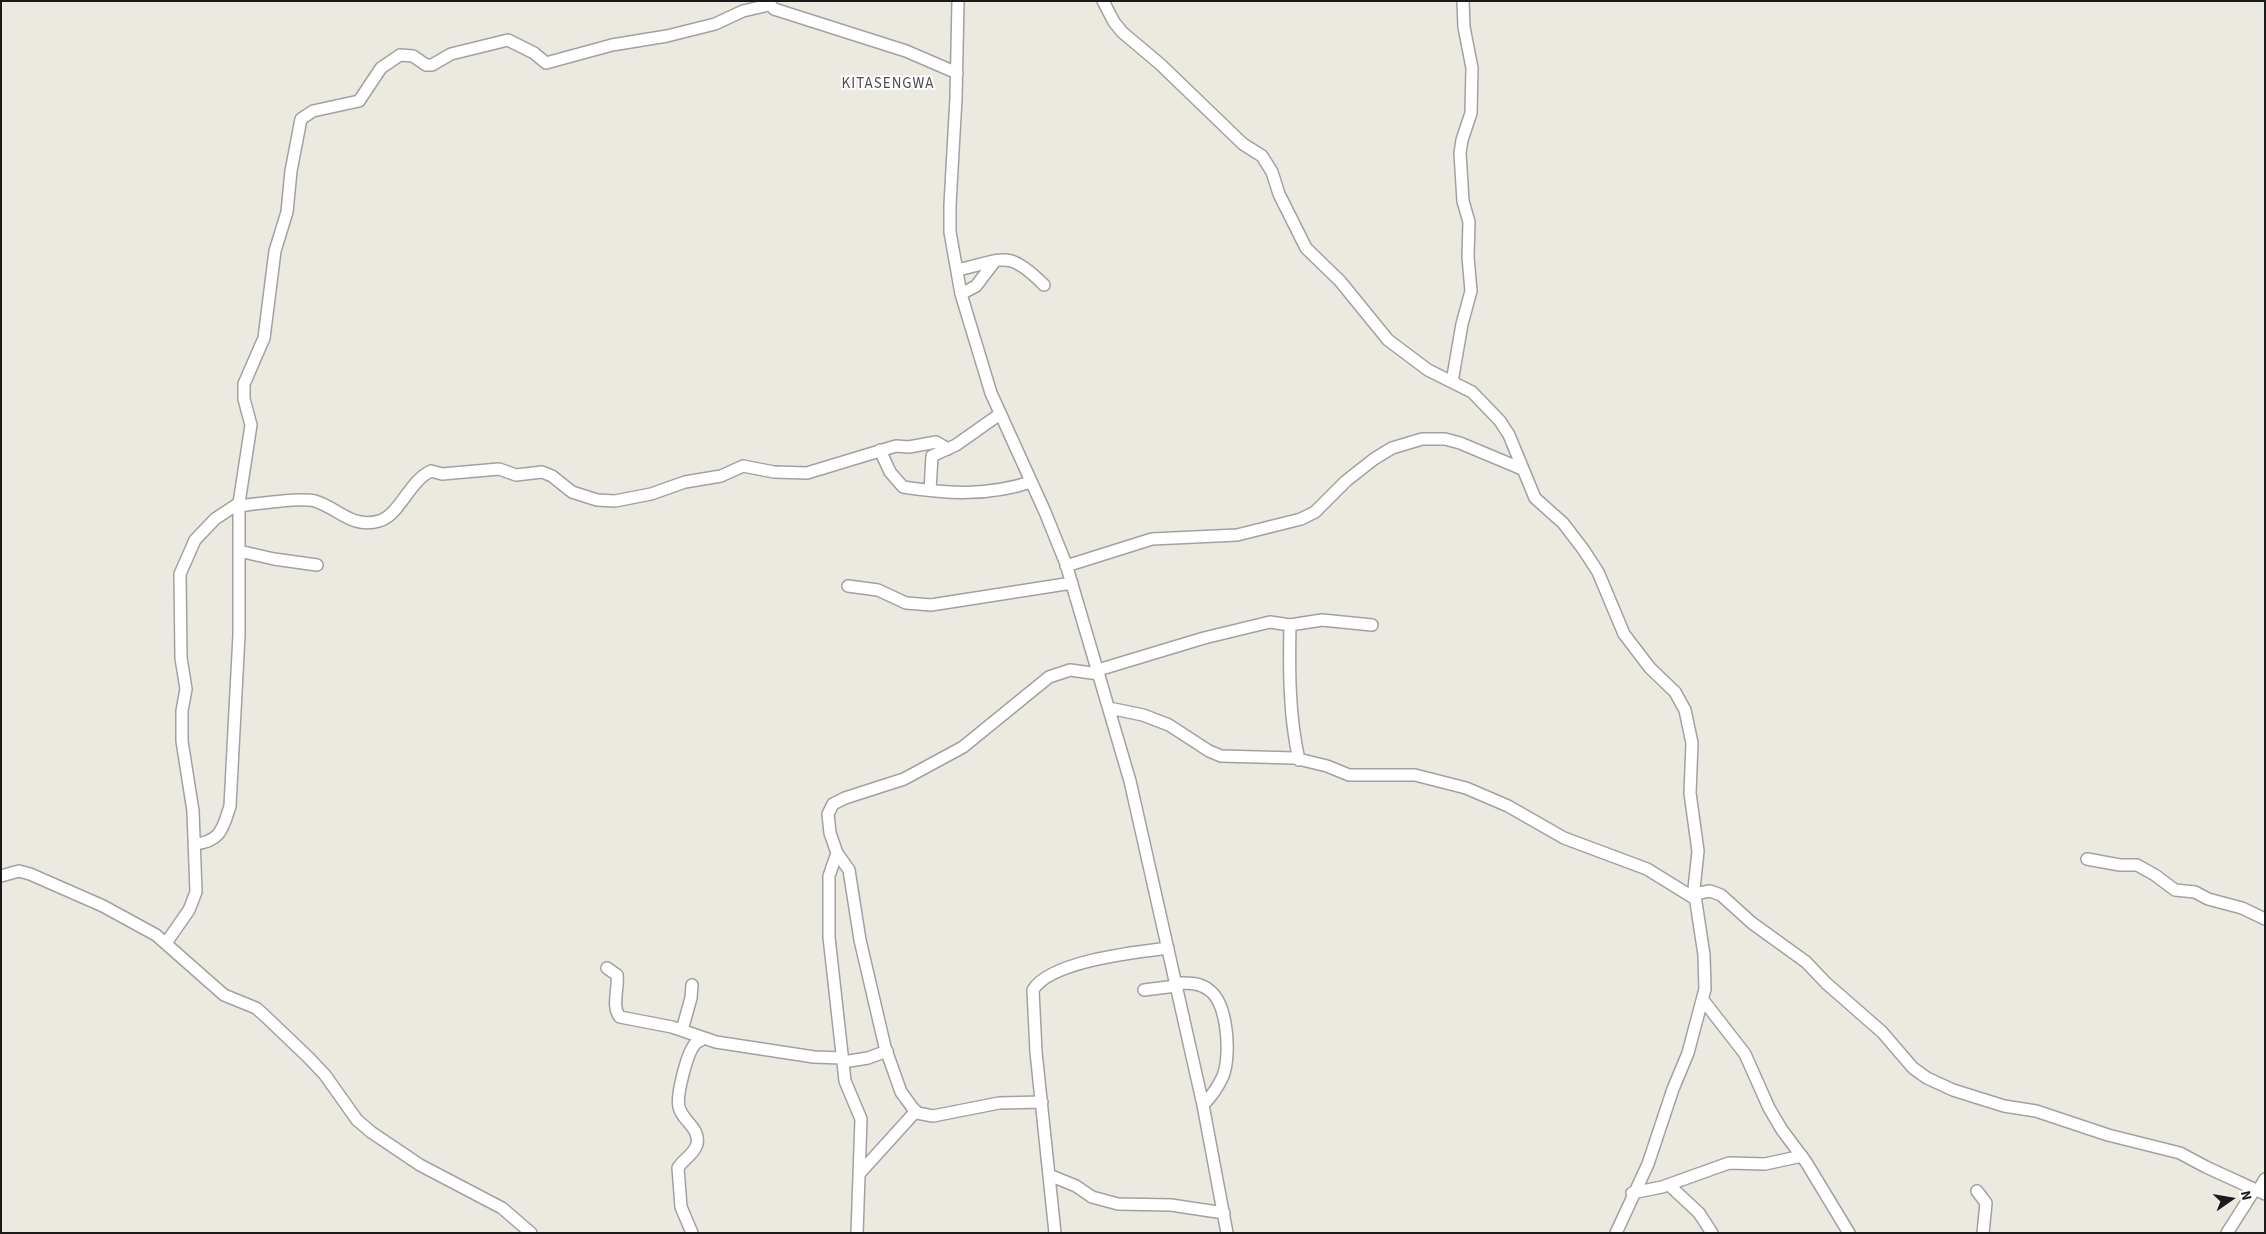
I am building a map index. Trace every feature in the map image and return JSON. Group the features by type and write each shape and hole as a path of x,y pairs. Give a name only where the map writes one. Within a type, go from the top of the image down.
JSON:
{"street":[{"path":"958,1 950,232 961,294 981,364 1000,414 1031,482 1072,583 1130,781 1203,1104 1227,1233"},
{"path":"1102,1 1122,32 1160,64 1244,144 1262,156 1272,172 1282,202 1306,248 1340,281 1383,334 1408,356 1472,392 1500,421 1509,434 1522,469 1536,498 1563,523 1592,561 1624,634 1650,668 1675,692 1688,718 1692,743 1690,793 1698,851 1694,896 1706,971 1703,1000 1688,1053 1673,1089 1648,1164 1632,1193 1616,1233"},
{"path":"1452,382 1462,324 1471,292 1468,257 1469,222 1463,201 1460,153 1462,140 1471,113 1472,68 1464,27 1463,1"},
{"path":"194,844 206,843 216,837 223,828 230,806 240,635 239,505 251,425 244,399 244,384 264,338 277,242 289,201 294,154 301,119 306,114 359,101 381,68 400,56 413,56 426,65 432,65 451,54 508,40 534,53 546,63 612,45 667,36 715,24 743,11 768,3 774,9 906,51 957,72"},
{"path":"957,270 1005,259 1017,262 1044,285"},
{"path":"961,294 976,286 995,261"},
{"path":"930,490 932,456 948,449 1000,414"},
{"path":"1066,566 1152,539 1237,534 1301,519 1315,512 1346,481 1374,459 1392,448 1422,439 1437,438 1452,441 1501,458 1522,469"},
{"path":"166,943 189,910 195,897 193,811 182,741 182,710 186,689 182,658 180,574 195,540 215,519 239,505 260,502 314,500 350,520 377,522 384,519 400,504 414,483 431,471 442,474 499,469 516,475 542,472 552,476 572,492 597,500 615,500 652,494 685,482 721,476 743,466 774,472 807,473 846,463 880,450 936,442 948,449"},
{"path":"880,450 897,482 903,487 976,494 1031,482"},
{"path":"239,551 274,559 317,565"},
{"path":"848,586 878,590 906,603 930,604 1072,583"},
{"path":"1042,1102 999,1103 933,1116 916,1111 901,1092 887,1051 860,940 851,876 837,853 827,820 833,804 904,779 963,747 1039,684 1058,673 1077,670 1099,672 1228,631 1270,622 1290,625 1317,620 1372,625"},
{"path":"1290,625 1290,689 1294,732 1300,760"},
{"path":"1109,708 1143,715 1169,725 1214,754 1300,760 1327,766 1349,775 1415,775 1477,791 1564,838 1647,869 1694,896"},
{"path":"837,853 829,876 829,937 845,1081 861,1119 857,1233"},
{"path":"2087,859 2120,865 2137,865 2155,875 2175,890 2195,892 2208,899 2242,908 2265,918"},
{"path":"1,876 19,871 30,874 103,906 156,935 224,996 256,1008 264,1015 309,1058 325,1076 357,1120 371,1132 420,1164 502,1208 530,1233"},
{"path":"1694,896 1710,890 1721,895 1752,923 1806,962 1826,984 1871,1021 1913,1068 1927,1078 1953,1090 2004,1106 2036,1111 2108,1136 2180,1153 2259,1191"},
{"path":"1055,1233 1033,1010 1033,990 1037,983 1066,968 1138,952 1168,948"},
{"path":"607,968 617,975 617,1014 626,1018 682,1030 704,1038 814,1057 843,1060 868,1058 887,1051"},
{"path":"1144,990 1176,984 1199,984 1216,996 1223,1013 1225,1067 1215,1092 1203,1104"},
{"path":"682,1030 691,998 692,985"},
{"path":"1703,1000 1745,1054 1769,1108 1782,1130 1802,1156 1849,1233"},
{"path":"692,1233 681,1207 678,1168 694,1151 697,1136 692,1126 682,1114 678,1101 689,1056 695,1044 704,1038"},
{"path":"859,1174 916,1111"},
{"path":"1632,1193 1669,1184 1729,1162 1765,1164 1802,1156"},
{"path":"1049,1175 1076,1186 1092,1197 1118,1204 1171,1205 1224,1213"},
{"path":"2227,1233 2259,1191 2265,1179"},
{"path":"1669,1184 1699,1213 1712,1233"},
{"path":"1977,1191 1986,1203 1983,1233"}],"district":[{"name":"KITASENGWA","path":"888,85"}]}
